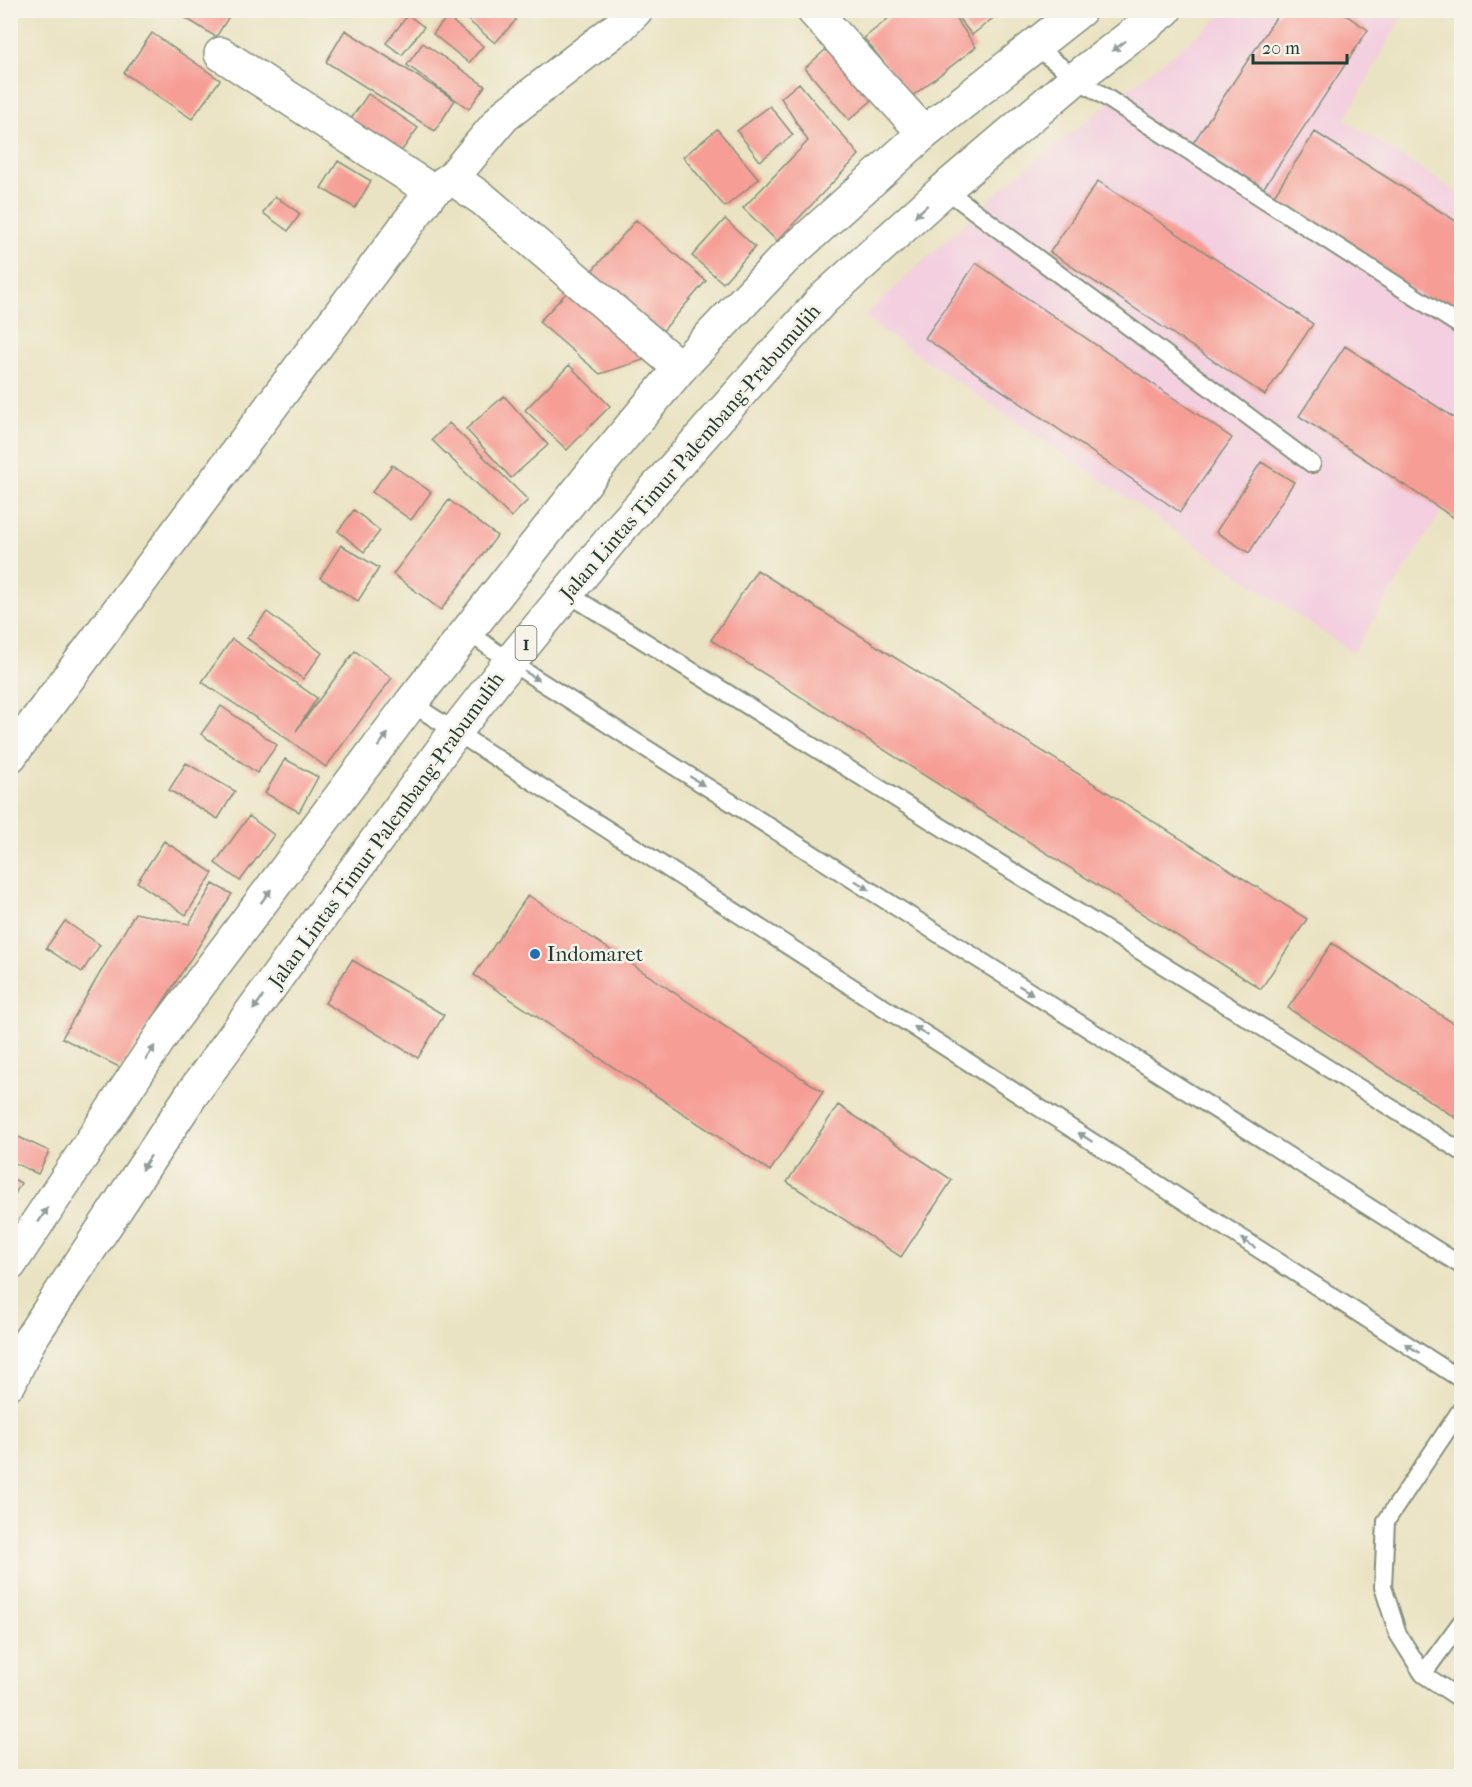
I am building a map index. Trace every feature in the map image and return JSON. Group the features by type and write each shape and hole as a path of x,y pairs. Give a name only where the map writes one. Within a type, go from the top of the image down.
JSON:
{"main road":[{"path":"10,756 442,184 504,116 620,26 636,10"},
{"path":"10,1264 168,1026 467,631 594,471 680,368 783,260 924,133 1080,10"},
{"name":"Jalan Lintas Timur Palembang-Prabumulih","path":"10,1382 29,1341 192,1094 456,731 619,530 822,300 945,189 1076,78 1165,10"},
{"path":"817,15 924,133"},
{"path":"221,54 442,184 484,200 680,368"}],"lane":[{"path":"1034,46 1076,78 1461,327"},
{"path":"945,189 1312,464"},
{"path":"567,592 1461,1152"},
{"path":"467,631 510,662 1461,1266"},
{"path":"411,703 1461,1380"},
{"path":"1461,1408 1386,1521 1383,1587 1398,1634 1423,1674 1461,1700"},
{"path":"1423,1674 1461,1621"}],"shaded area":[{"path":"1228,11 1405,11 1345,120 1461,195 1461,480 1353,653 863,317 1015,177"}],"building":[{"path":"173,10 233,10 216,37"},
{"path":"468,10 505,10 516,20 495,43 463,16"},
{"path":"899,10 950,10 976,47 911,97 864,38"},
{"path":"952,10 1003,10 972,35"},
{"path":"1281,10 1338,10 1368,30 1263,189 1193,143"},
{"path":"408,15 424,27 402,55 386,43"},
{"path":"447,17 483,46 469,63 433,34"},
{"path":"345,30 455,100 435,131 326,62"},
{"path":"152,33 220,80 192,119 124,73"},
{"path":"423,43 485,86 469,109 407,65"},
{"path":"832,44 877,96 849,120 805,68"},
{"path":"799,83 859,155 777,241 743,208 808,141 781,98"},
{"path":"368,94 418,128 395,160 346,126"},
{"path":"770,106 793,135 760,161 737,131"},
{"path":"717,129 759,179 725,207 683,157"},
{"path":"1315,132 1462,225 1462,321 1271,200"},
{"path":"338,161 371,181 355,208 321,188"},
{"path":"1098,181 1313,324 1265,395 1050,252"},
{"path":"275,196 300,214 288,231 263,213"},
{"path":"725,219 755,247 723,283 692,256"},
{"path":"636,220 706,281 654,341 584,280"},
{"path":"976,263 1232,438 1180,512 925,338"},
{"path":"569,290 646,359 600,374 539,322"},
{"path":"1345,346 1462,423 1462,523 1299,416"},
{"path":"569,365 610,406 567,450 525,410"},
{"path":"504,396 548,445 511,478 466,429"},
{"path":"449,423 528,500 511,517 432,440"},
{"path":"1261,462 1294,482 1249,553 1216,532"},
{"path":"392,465 431,492 411,520 372,492"},
{"path":"449,500 497,536 441,610 393,574"},
{"path":"354,510 380,531 364,552 338,531"},
{"path":"341,545 379,568 358,601 320,578"},
{"path":"757,570 1307,919 1261,989 711,640"},
{"path":"267,612 322,653 303,679 247,638"},
{"path":"232,639 317,698 296,731 355,651 392,678 326,767 202,682"},
{"path":"221,706 277,745 257,773 201,734"},
{"path":"285,759 318,777 299,812 265,793"},
{"path":"186,763 235,791 218,819 169,790"},
{"path":"249,816 274,835 240,881 215,863"},
{"path":"164,841 213,873 186,915 137,882"},
{"path":"213,884 232,894 121,1068 62,1038 135,913 189,924"},
{"path":"528,895 823,1092 770,1171 474,975"},
{"path":"65,921 100,945 82,972 46,948"},
{"path":"1332,943 1462,1029 1462,1122 1288,1008"},
{"path":"352,960 444,1015 418,1058 325,1003"},
{"path":"838,1105 952,1180 901,1257 787,1182"},
{"path":"10,1133 49,1151 38,1174 10,1161"},
{"path":"10,1177 21,1183 10,1203"}],"place":[{"name":"Indomaret","path":"535,954"}]}
